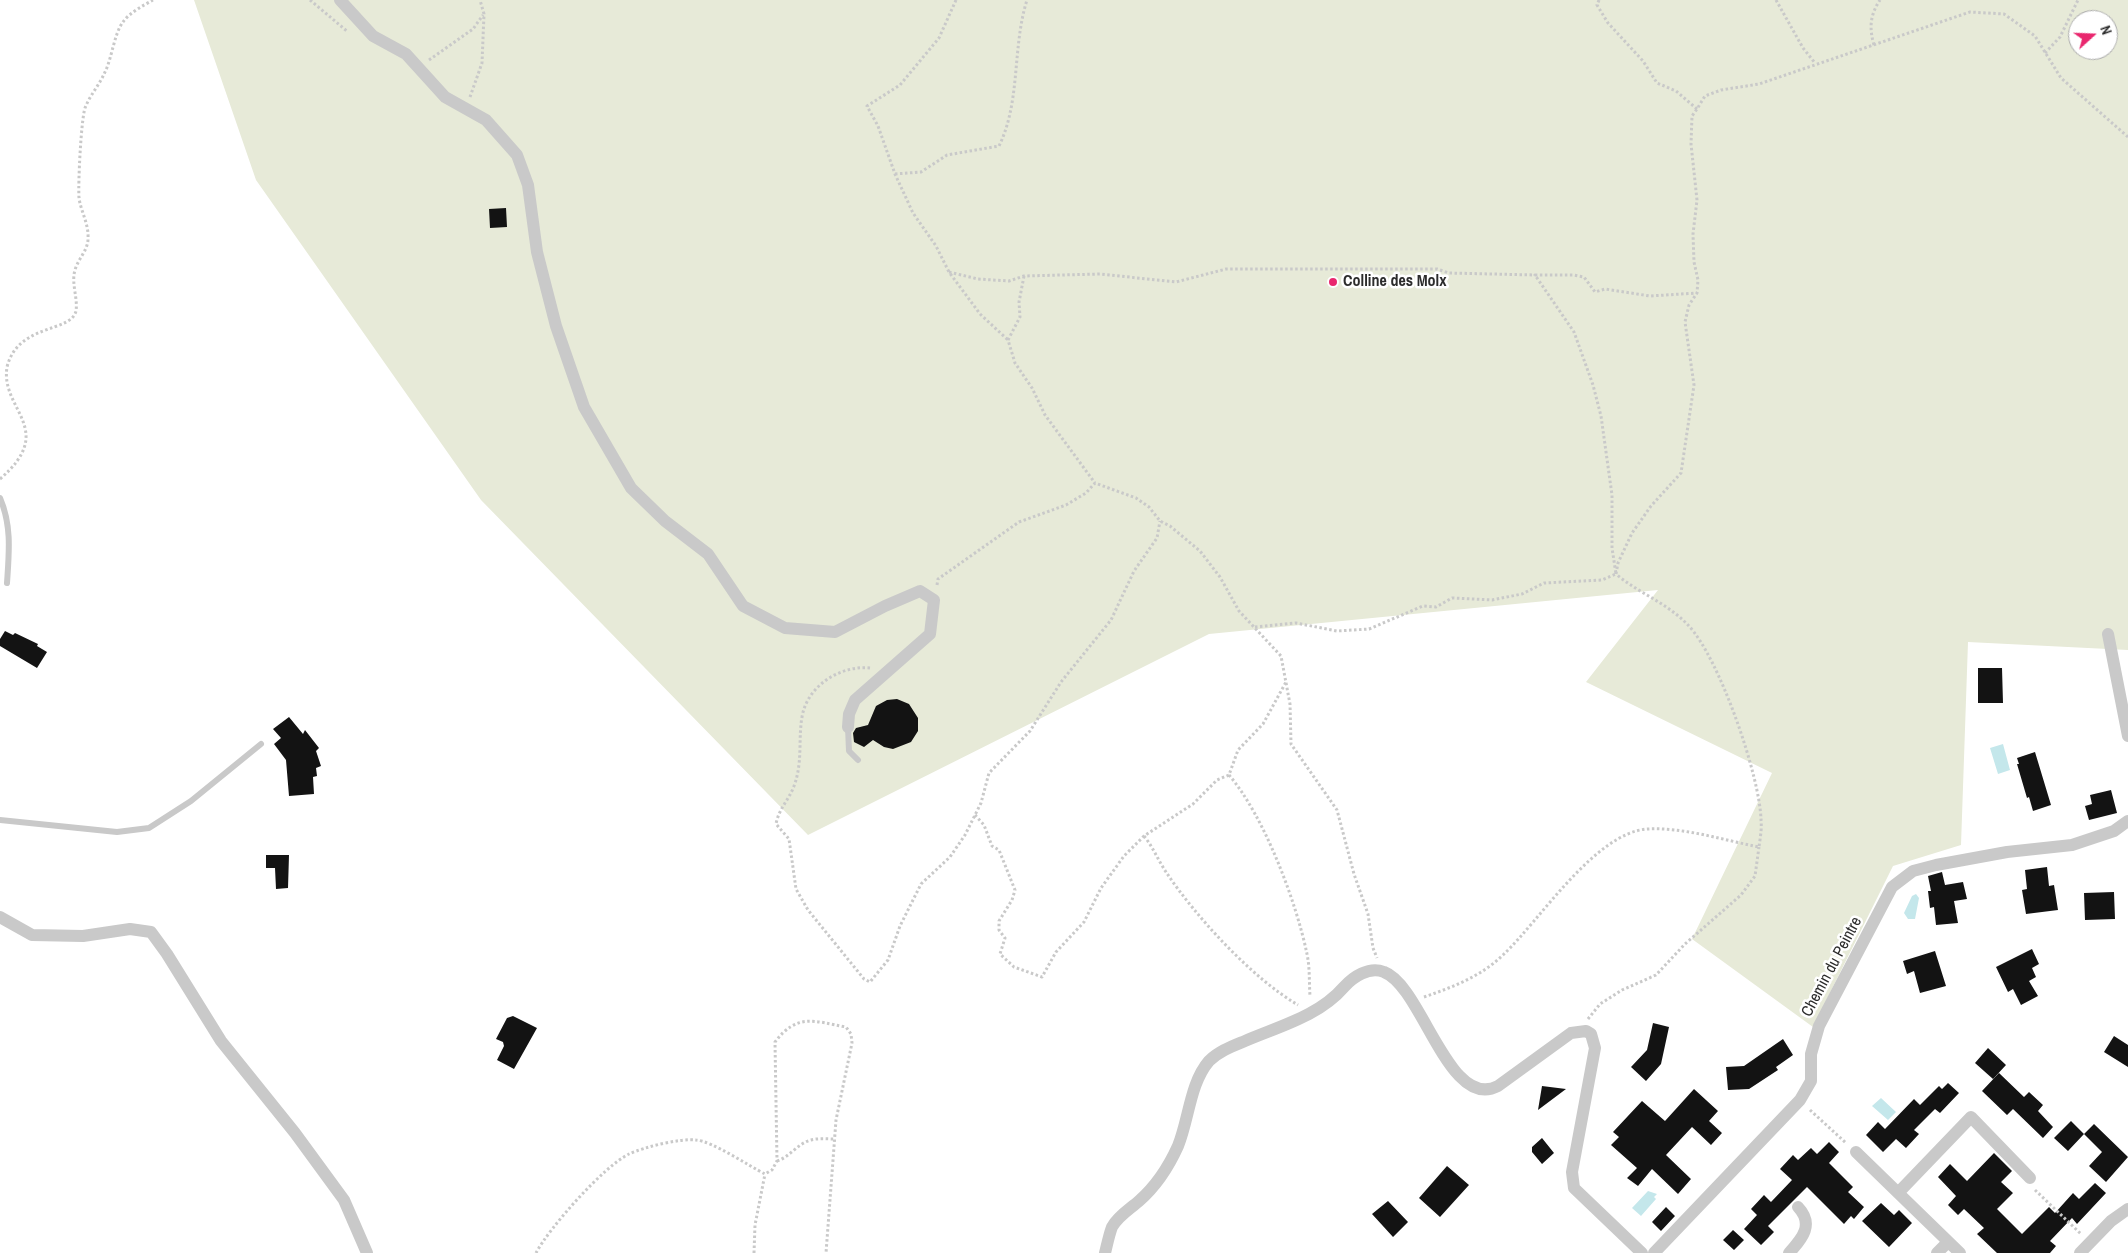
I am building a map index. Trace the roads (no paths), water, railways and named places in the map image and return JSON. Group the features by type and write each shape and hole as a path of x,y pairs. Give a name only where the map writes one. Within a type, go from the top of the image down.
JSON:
{"street":[{"path":"340,0 374,36 406,54 445,97 486,120 517,155 528,185 537,252 556,326 584,407 630,488 665,521 708,554 743,606 785,628 836,632 885,606 920,591 934,600 930,634 855,700 849,714 848,727"},
{"path":"2108,634 2128,736"},
{"name":"Chemin du Peintre","path":"1654,1253 1800,1100 1811,1081 1811,1054 1819,1026 1892,887 1913,871 2007,852 2072,845 2114,831 2128,821"},
{"path":"0,917 32,935 83,936 130,929 151,932 221,1041 295,1133 344,1200 367,1253"},
{"path":"1105,1253 1112,1227 1124,1213 1156,1185 1178,1146 1199,1078 1209,1061 1224,1050 1312,1012 1334,999 1351,979 1367,971 1383,971 1395,978 1412,1002 1440,1050 1462,1078 1475,1088 1485,1090 1498,1086 1565,1036 1578,1031 1591,1034 1595,1048 1572,1172 1572,1182 1574,1188 1642,1253"},
{"path":"1898,1193 1971,1117 2030,1178"},
{"path":"1856,1152 1960,1253"},
{"path":"1789,1253 1802,1240 1806,1230 1804,1214 1798,1207"},
{"path":"2080,1253 2111,1221 2128,1208"},
{"path":"1937,1253 1948,1242"}],"lane":[{"path":"0,498 7,513 10,540 7,582"},
{"path":"848,727 849,751 858,760"},
{"path":"0,820 117,832 148,828 191,801 260,744"}],"water":[{"path":"2003,744 2010,770 1998,774 1990,748"},
{"path":"1916,894 1919,898 1915,919 1908,919 1904,913 1912,896"},
{"path":"1881,1098 1896,1112 1888,1120 1872,1106"},
{"path":"1648,1191 1657,1194 1654,1197 1656,1199 1641,1216 1632,1208"}],"place":[{"name":"Colline des Molx","path":"1333,282"}]}
